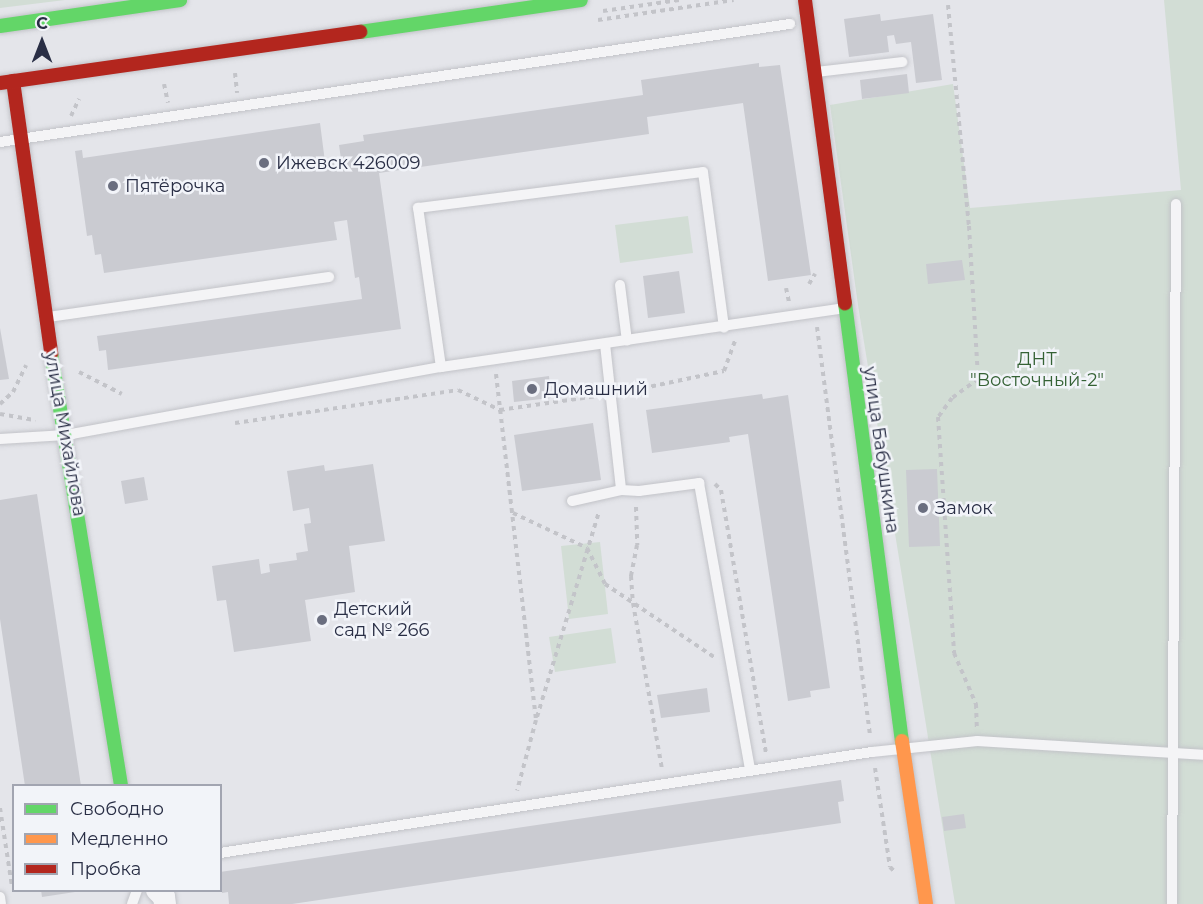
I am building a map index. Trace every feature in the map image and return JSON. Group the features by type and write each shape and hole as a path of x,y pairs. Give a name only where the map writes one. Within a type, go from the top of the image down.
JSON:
{"street":[{"path":"0,26 180,0"},
{"path":"7,82 581,0"},
{"name":"улица Бабушкина","path":"805,0 903,750 926,904"},
{"name":"улица Михайлова","path":"7,82 20,140 45,318 66,435 121,784"}],"lane":[{"path":"0,142 790,24"},
{"path":"814,72 902,62"},
{"path":"441,367 418,208 704,172 724,328"},
{"path":"1172,904 1176,204"},
{"path":"45,318 329,277"},
{"path":"620,285 627,341"},
{"path":"0,439 66,435 441,367 724,328 844,308"},
{"path":"605,344 621,490"},
{"path":"572,501 621,490 639,491 699,483 750,769"},
{"path":"222,853 750,769 872,752 977,741 1203,755"},
{"path":"0,897 1,904"}],"path":[{"path":"948,5 969,226 978,379 952,398 938,417 954,653 976,704 977,741"},
{"path":"226,424 458,390 500,410 610,395 724,371 740,325"},
{"path":"495,360 536,720"},
{"path":"76,370 122,393"},
{"path":"512,807 598,512 621,490"},
{"path":"639,491 635,513 637,545 631,576 633,603 665,783"},
{"path":"513,512 587,548 605,584 754,684"},
{"path":"0,808 12,887"},
{"path":"0,849 6,849"}],"green space":[{"path":"0,0 65,0 0,8"},
{"name":"ДНТ \"Восточный-2\"","path":"1164,0 1203,0 1203,904 955,904 858,305 830,105 953,84 970,208 1181,190"},
{"path":"688,216 693,253 620,263 615,225"},
{"path":"600,542 608,614 569,619 561,546"},
{"path":"611,628 616,663 555,672 549,637"}],"building":[{"path":"880,14 881,21 933,14 942,80 916,83 911,42 896,44 894,35 887,36 889,52 849,57 844,19"},
{"path":"759,63 759,67 780,65 811,275 768,281 743,103 647,117 649,134 379,173 401,329 108,370 106,350 99,351 97,336 362,299 359,277 355,278 347,220 334,222 337,240 104,273 101,254 95,255 92,235 87,236 75,151 82,150 83,158 320,123 325,162 341,159 339,145 364,141 363,135 643,95 641,80"},
{"path":"907,74 909,93 862,99 860,80"},
{"path":"962,260 965,280 928,284 926,264"},
{"path":"679,271 685,313 648,318 643,276"},
{"path":"0,328 9,379 0,380"},
{"name":"Домашний","path":"549,376 551,398 514,402 512,381"},
{"path":"762,394 763,399 788,395 830,688 810,691 811,697 788,701 748,434 729,437 730,442 652,453 646,410"},
{"path":"593,423 601,480 522,491 514,435"},
{"path":"373,464 385,541 349,546 355,592 305,600 311,641 234,652 226,600 217,601 212,566 259,559 261,574 270,572 269,564 297,560 296,553 308,551 304,524 311,523 309,508 293,511 287,471 324,465 325,471"},
{"name":"Замок","path":"937,469 940,546 909,547 906,470"},
{"path":"144,477 148,500 125,504 121,481"},
{"path":"37,494 81,784 25,784 0,619 0,500"},
{"path":"707,688 710,712 661,718 657,695"},
{"path":"841,780 844,801 838,802 841,823 292,904 229,904 228,892 222,893 222,872"},
{"path":"964,814 966,828 944,831 942,817"},
{"path":"41,892 75,892 42,897"}],"traffic: fast":[{"path":"0,26 180,0"},
{"path":"360,32 581,0"},
{"path":"845,303 902,741"},
{"path":"51,353 121,784"}],"traffic: slow":[{"path":"902,741 926,904"}],"traffic: jam":[{"path":"805,0 845,303"},
{"path":"0,83 360,32"},
{"path":"13,81 51,353"}],"place":[{"name":"Ижевск 426009","path":"264,163"},
{"name":"Пятёрочка","path":"113,186"},
{"name":"Домашний","path":"532,389"},
{"name":"Замок","path":"923,508"},
{"name":"Детский сад № 266","path":"322,620"}]}
